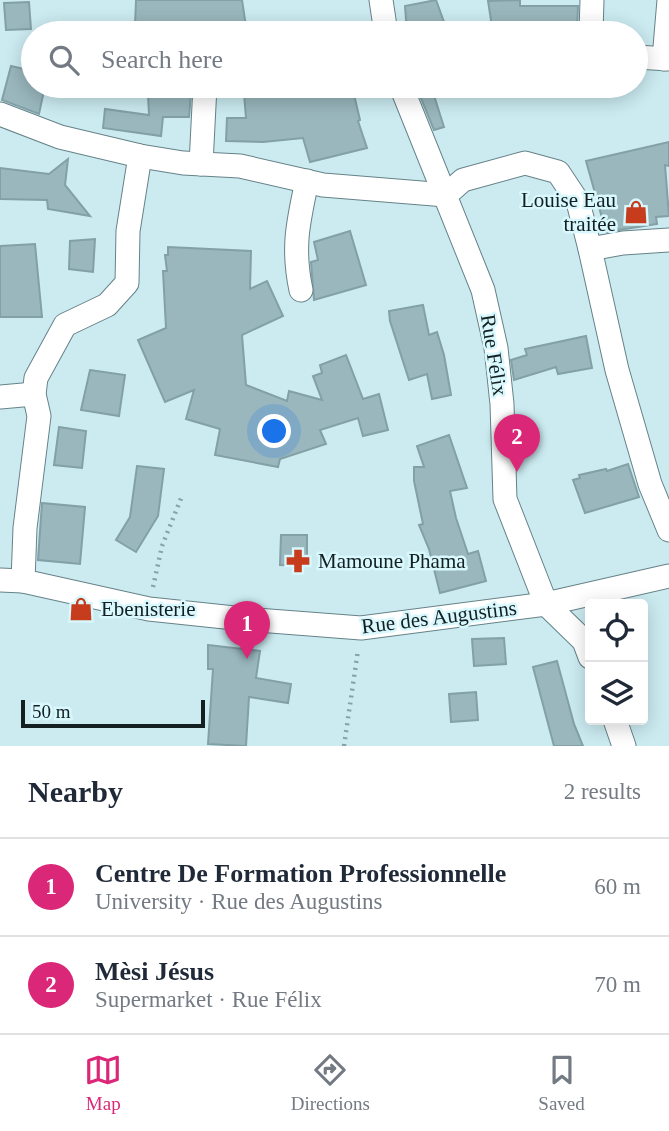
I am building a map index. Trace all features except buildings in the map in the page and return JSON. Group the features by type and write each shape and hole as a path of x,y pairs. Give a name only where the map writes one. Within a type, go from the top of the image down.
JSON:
{"street":[{"path":"381,0 384,21"},
{"path":"591,21 592,0"},
{"path":"648,58 667,59 669,0"},
{"path":"201,164 204,98"},
{"name":"Rue Félix","path":"406,98 482,290 496,348 502,404 505,499 546,604 585,644"},
{"path":"0,114 60,137 140,156 240,166 323,185 446,195 463,180 525,163 558,172 578,202 617,370 650,484 669,530"},
{"path":"11,580 25,528 39,416 34,394 36,378 65,325 107,305 127,283 128,231 140,156"},
{"path":"301,290 296,266 296,232 307,181"},
{"path":"590,249 623,243 669,240"},
{"path":"0,397 34,394"},
{"name":"Rue des Augustins","path":"11,580 149,609 361,628 546,604 669,576"},
{"path":"617,725 624,746"}],"path":[{"path":"149,609 162,546 182,496"},
{"path":"344,746 361,628"}],"place":[{"name":"Louise Eau traitée","path":"636,212"},
{"name":"Mèsi Jésus","path":"517,472"},
{"name":"Mamoune Phama","path":"298,561"},
{"name":"Ebenisterie","path":"81,609"},
{"name":"Centre De Formation Professionnelle","path":"247,659"}]}
